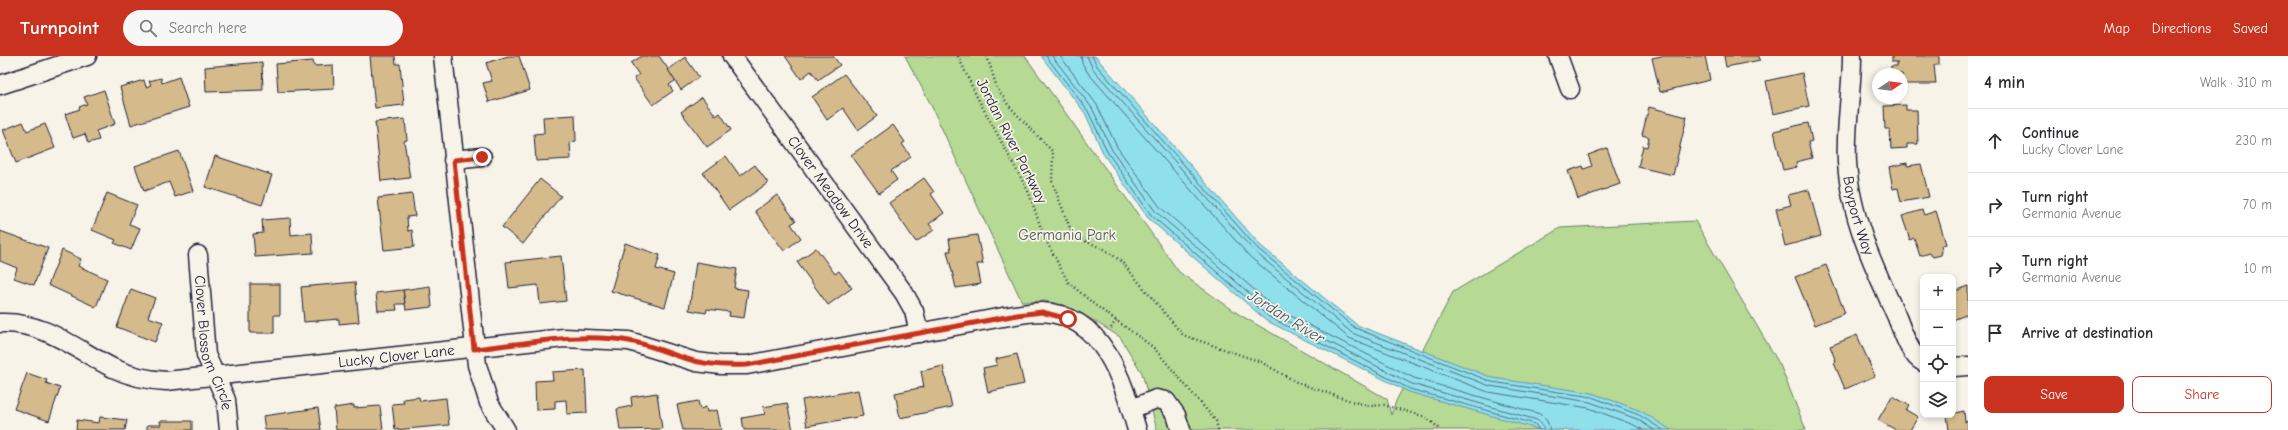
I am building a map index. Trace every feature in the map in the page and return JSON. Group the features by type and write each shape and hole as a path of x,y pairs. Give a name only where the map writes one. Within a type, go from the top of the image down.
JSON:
{"street":[{"path":"0,84 87,56"},
{"path":"443,56 478,375 485,393 506,430"},
{"name":"Clover Meadow Drive","path":"732,56 904,293 914,311 920,333"},
{"path":"1558,56 1570,89"},
{"name":"Bayport Way","path":"1852,56 1847,162 1851,194 1859,225 1887,295 1911,349 1920,359"},
{"path":"454,160 482,157"},
{"name":"Clover Blossom Circle","path":"198,255 206,355 226,400 229,430"},
{"name":"Lucky Clover Lane","path":"0,323 24,324 42,329 66,340 112,367 138,377 177,381 564,338 604,339 641,344 696,362 733,366 777,360 1030,313 1055,314 1080,326 1091,334 1108,353 1121,377 1138,430"},
{"path":"1956,367 1968,366"},
{"path":"1131,409 1156,399 1166,401 1176,415 1181,430"}],"path":[{"name":"Jordan River Parkway","path":"958,56 976,95 1029,193 1044,238 1068,282 1095,305 1153,347 1216,421 1218,430"},
{"path":"987,56 997,88 1009,106 1053,152 1052,181 1073,236 1104,250 1121,261 1182,335 1261,362 1298,383 1347,400 1370,406 1384,405 1421,415 1426,417 1441,430"}],"green space":[{"name":"Germania Park","path":"905,56 1025,56 1179,272 1240,315 1387,399 1391,415 1396,401 1453,292 1560,228 1695,221 1780,365 1806,430 1157,430 1142,373 1120,337 1086,316 1063,305 1045,301 1022,302 930,103"}],"water":[{"name":"Jordan River","path":"1041,56 1095,56 1261,246 1357,325 1493,378 1592,393 1641,411 1671,430 1541,430 1409,392 1267,321 1148,218 1104,155 1085,113"}],"building":[{"path":"370,56 395,56 396,64 400,64 404,105 375,108"},
{"path":"508,56 519,56 530,90 489,102 483,83 492,81 486,63"},
{"path":"642,56 659,56 676,80 669,85 673,91 653,105 634,78 639,75 631,63"},
{"path":"785,56 833,56 840,65 818,80 811,71 801,79"},
{"path":"1661,56 1705,56 1710,80 1660,92 1652,58"},
{"path":"1724,56 1759,56 1760,60 1726,67"},
{"path":"1892,56 1939,56 1939,65 1934,65 1936,84 1908,84 1908,68 1891,68 1891,66 1897,66 1897,62 1892,62"},
{"path":"685,57 699,77 681,90 668,70"},
{"path":"313,61 314,66 333,65 334,89 278,92 276,64"},
{"path":"262,62 263,90 206,92 205,67"},
{"path":"1802,73 1809,106 1773,114 1766,81"},
{"path":"844,74 877,116 858,130 843,108 827,120 812,97"},
{"path":"179,77 189,107 131,125 120,87 144,80 146,87 151,85 149,81 161,78 162,83"},
{"path":"104,90 115,124 96,131 99,140 88,143 85,134 73,138 65,114 80,109 79,107 87,104 84,97"},
{"path":"702,97 716,116 720,113 731,130 707,147 681,112"},
{"path":"1906,105 1906,110 1917,110 1918,144 1907,144 1907,148 1891,149 1890,129 1885,129 1884,106"},
{"path":"1649,107 1687,117 1673,175 1638,167 1643,146 1647,147 1649,137 1642,135"},
{"path":"575,115 576,141 570,142 571,159 536,161 534,134 544,133 543,117"},
{"path":"405,119 407,140 404,141 410,178 381,181 375,122"},
{"path":"23,122 27,131 45,124 55,148 16,163 3,130"},
{"path":"1808,123 1812,141 1808,142 1812,158 1796,162 1797,167 1783,170 1774,131"},
{"path":"893,125 905,142 902,144 911,157 891,171 897,180 879,193 851,155"},
{"path":"1607,148 1620,184 1578,199 1568,171 1583,166 1584,169 1592,166 1588,155"},
{"path":"179,151 193,191 175,197 169,182 144,191 135,166"},
{"path":"215,156 272,175 262,205 205,187"},
{"path":"726,156 740,176 755,165 768,183 729,210 703,173"},
{"path":"1907,163 1907,166 1921,164 1929,197 1901,202 1898,188 1893,189 1889,167"},
{"path":"924,178 934,192 931,194 944,213 929,224 934,230 916,242 889,203"},
{"path":"540,179 561,196 523,244 502,227"},
{"path":"1809,190 1821,236 1785,246 1776,209 1791,205 1788,195"},
{"path":"107,193 137,205 129,224 140,228 131,250 114,243 116,240 92,230"},
{"path":"412,194 415,216 407,217 408,231 412,230 414,247 384,250 378,198"},
{"path":"777,195 796,221 791,224 801,238 784,251 755,211"},
{"path":"1922,210 1924,215 1936,211 1946,244 1941,246 1941,255 1933,257 1930,253 1920,256 1914,238 1910,240 1902,216"},
{"path":"290,218 291,235 312,233 313,253 255,257 253,234 263,233 262,220"},
{"path":"0,231 48,248 34,285 14,278 17,268 0,261"},
{"path":"977,235 983,264 977,264 981,284 956,288 947,251 951,251 949,239"},
{"path":"625,243 660,255 656,269 674,274 665,307 611,291"},
{"path":"816,248 835,274 839,271 852,288 828,305 797,262"},
{"path":"62,250 81,259 78,266 107,279 96,307 48,285"},
{"path":"561,256 566,301 540,304 538,285 509,288 506,262"},
{"path":"696,262 737,269 734,288 748,290 744,318 729,316 730,312 707,309 706,313 689,310"},
{"path":"1826,265 1845,313 1815,325 1795,277"},
{"path":"355,282 359,322 339,324 339,319 304,322 301,287"},
{"path":"250,284 280,284 280,315 274,315 274,333 250,333"},
{"path":"430,286 432,307 406,310 403,290"},
{"path":"1968,286 1968,314 1956,319 1956,310 1956,291"},
{"path":"131,289 155,298 148,317 163,322 155,342 117,327"},
{"path":"403,290 405,304 396,304 397,310 378,311 376,293"},
{"path":"1857,335 1875,376 1845,389 1834,363 1836,362 1830,346"},
{"path":"1017,354 1024,384 988,392 983,368 997,365 996,359"},
{"path":"943,366 952,407 900,418 895,393 924,387 921,371"},
{"path":"585,370 587,413 567,414 566,400 555,401 555,409 536,410 535,381 553,380 552,372"},
{"path":"27,373 47,380 46,383 60,388 49,421 14,409"},
{"path":"858,390 863,416 807,426 802,400"},
{"path":"657,393 662,429 620,430 617,409 632,406 631,397"},
{"path":"1892,396 1909,405 1906,410 1918,417 1910,430 1896,430 1878,420"},
{"path":"419,397 420,401 446,398 449,425 395,430 392,404 404,403 403,399"},
{"path":"698,401 700,409 706,407 707,412 717,410 721,430 683,430 677,405"},
{"path":"787,403 793,430 744,430 742,418 765,414 763,407"},
{"path":"354,405 354,408 380,406 383,430 336,430 334,408"},
{"path":"318,408 321,430 265,430 263,416"},
{"path":"1964,411 1965,422 1968,421 1968,430 1949,430 1947,418 1956,418 1956,413"},
{"path":"100,417 127,420 125,430 76,430 77,420 99,423"},
{"path":"160,421 192,421 192,430 147,430 147,425 161,425"}],"route":[{"path":"482,157 454,160 474,349 564,338 604,339 629,341 641,344 696,362 733,366 777,360 1030,313 1042,312 1055,314 1068,319"}]}
